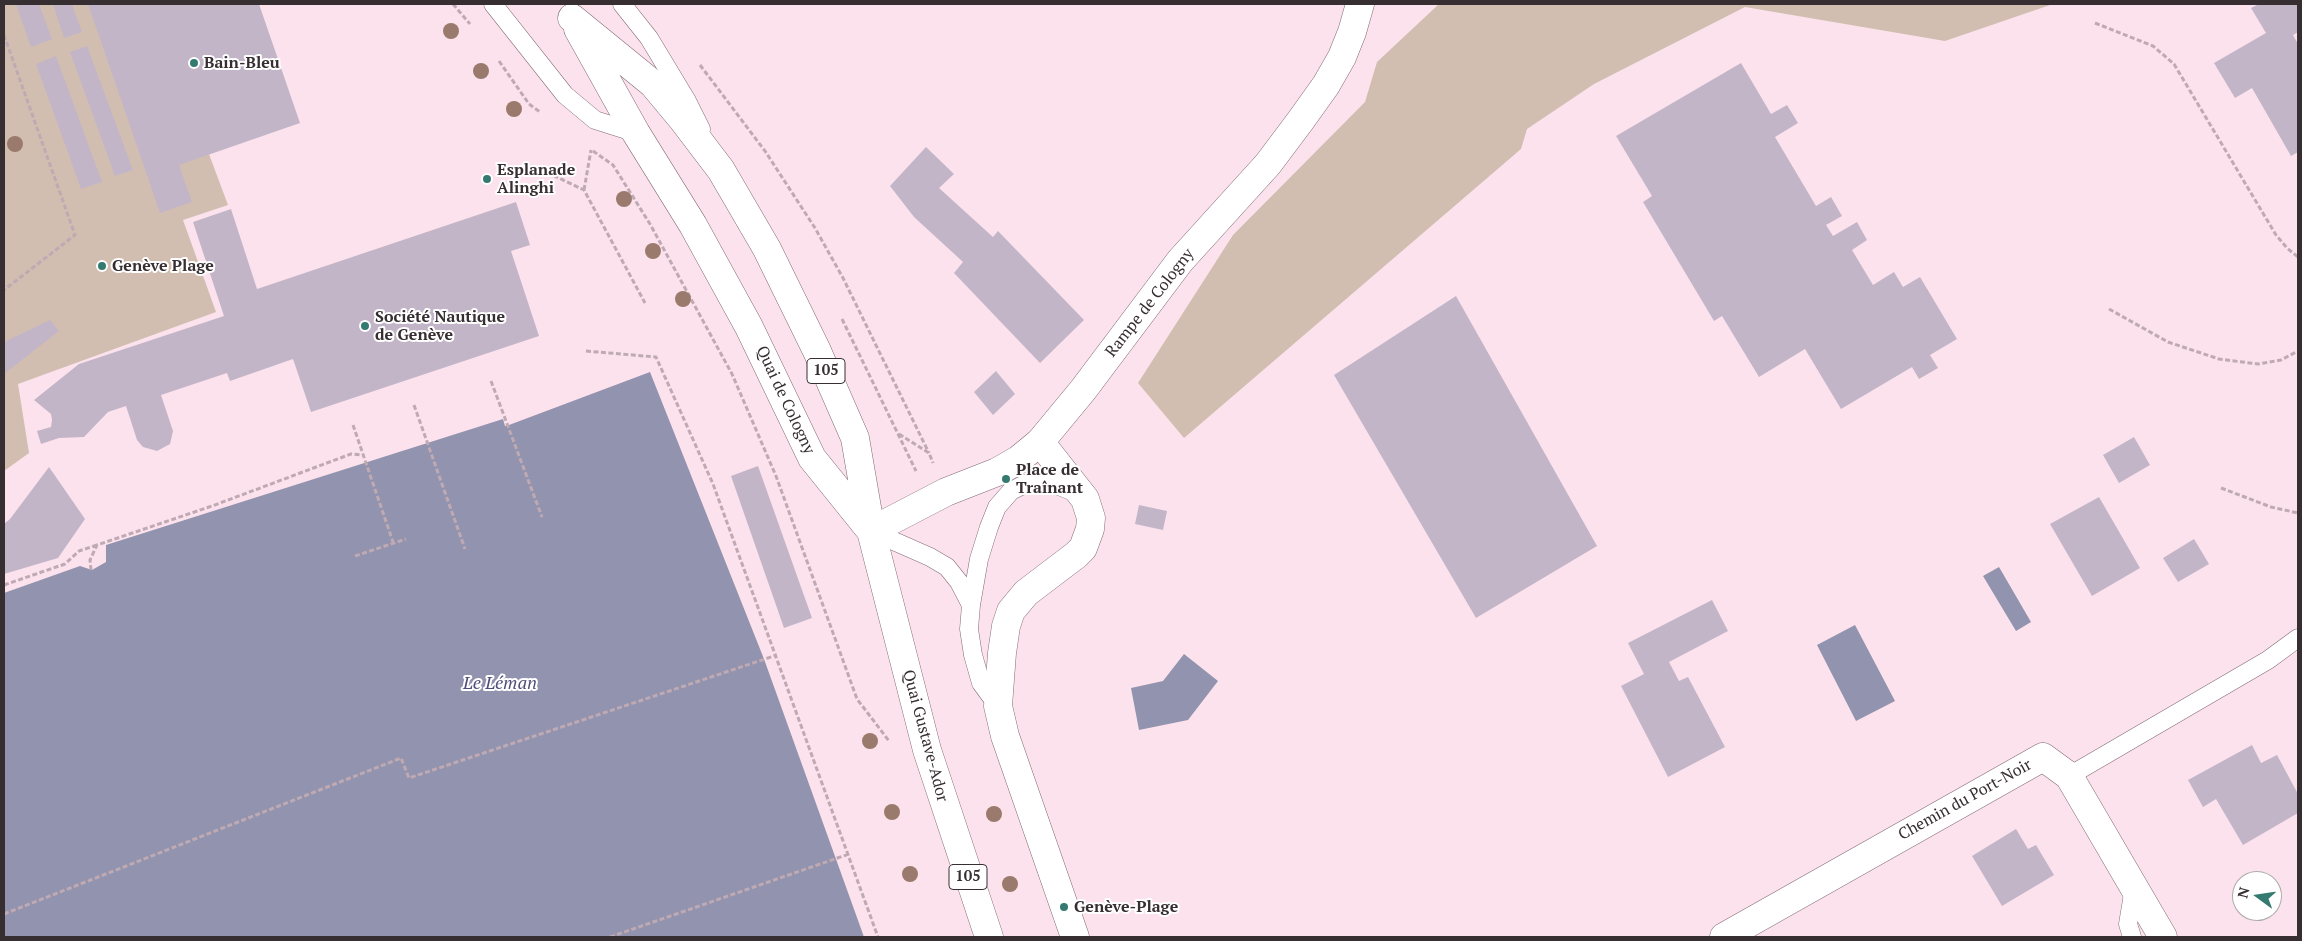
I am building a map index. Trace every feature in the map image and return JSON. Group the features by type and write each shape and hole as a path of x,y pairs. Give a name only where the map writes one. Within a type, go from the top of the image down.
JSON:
{"street":[{"name":"Rampe de Cologny","path":"871,532 946,492 997,472 1018,460 1040,442 1083,390 1180,262 1268,164 1316,99 1342,57 1360,4"},
{"name":"Quai de Cologny","path":"566,11 636,133 693,225 750,326 812,458 871,532"},
{"name":"Quai de Cologny","path":"566,11 653,84 721,170 788,289 855,438 871,532"},
{"path":"1040,442 1085,500 1091,518 1088,537 1083,548 1076,555 1026,593 1011,611 1006,626 1002,653 998,706 1005,736 1075,937"},
{"name":"Quai Gustave-Ador","path":"871,532 927,750 989,937"},
{"name":"Chemin du Port-Noir","path":"1724,937 2043,757 2069,776 2163,937"}],"lane":[{"path":"493,4 564,95 595,120 636,133"},
{"path":"622,4 649,38 687,101 721,170"},
{"path":"998,706 981,683 973,655 969,629 979,559 997,507 1011,491 1025,484 1038,482 1062,486 1075,491 1085,500"},
{"path":"871,532 930,556 947,567 960,582 971,605"},
{"path":"2069,776 2268,660 2298,638"},
{"path":"2132,937 2128,924 2134,888"}],"path":[{"path":"2095,24 2145,42 2170,59 2183,75 2276,235 2286,248 2298,257"},
{"path":"4,36 75,235 4,290"},
{"path":"698,62 766,151 815,228 843,278 929,453"},
{"path":"584,190 592,150 613,165 650,224 732,374 776,476 835,643"},
{"path":"540,169 584,190 645,303"},
{"path":"2109,309 2162,339 2218,359 2258,364 2281,360 2298,351"},
{"path":"842,319 898,434"},
{"path":"586,351 656,357 713,484 777,655 878,937"},
{"path":"491,381 542,517"},
{"path":"414,406 465,549"},
{"path":"353,425 394,542"},
{"path":"4,585 65,564 79,551 212,506 351,454 363,455"},
{"path":"2221,488 2271,507 2298,513"},
{"path":"355,556 406,538"},
{"path":"92,570 90,560 97,545"},
{"path":"4,914 401,758 409,778 777,655"},
{"path":"610,937 849,854"}],"shaded area":[{"name":"Genève Plage","path":"4,4 153,4 228,205 183,220 216,312 18,384 29,453 4,471"},
{"path":"1439,4 2053,4 1945,41 1745,7 1594,84 1527,129 1521,149 1184,438 1138,383 1233,235 1365,102 1377,62"}],"water":[{"name":"Le Léman","path":"650,372 764,659 864,937 4,937 4,593 80,566 92,570 106,562 106,545 503,419 505,426 509,425"},
{"path":"1999,567 2031,622 2016,631 1983,576"},
{"path":"1855,625 1895,701 1856,721 1817,645"},
{"path":"1184,654 1218,681 1188,720 1139,730 1131,688 1163,681"}],"building":[{"path":"16,4 39,4 52,39 31,47"},
{"path":"53,4 72,4 82,32 64,38"},
{"name":"Bain-Bleu","path":"88,4 259,4 300,123 179,165 192,202 160,213"},
{"path":"2259,4 2298,4 2298,32 2293,35 2298,44 2298,152 2291,156 2252,88 2235,98 2214,63 2266,33 2251,8"},
{"path":"87,46 133,170 115,176 70,52"},
{"path":"56,56 102,182 81,189 36,64"},
{"path":"1741,63 1771,114 1787,105 1798,123 1775,137 1816,206 1831,197 1842,216 1826,225 1833,236 1857,222 1867,240 1852,250 1873,285 1894,272 1903,287 1920,277 1957,339 1930,355 1938,368 1919,379 1912,367 1841,409 1805,349 1759,377 1722,316 1714,321 1643,202 1652,196 1616,136"},
{"path":"926,147 954,174 939,188 993,237 998,231 1084,320 1040,363 954,273 963,262 914,217 890,186"},
{"name":"Société Nautique de Genève","path":"516,202 530,245 511,251 539,336 311,412 293,359 230,381 227,373 161,395 173,431 170,444 157,451 143,447 137,440 126,406 108,412 84,437 59,438 41,444 37,431 51,427 52,420 51,414 34,400 79,364 224,316 193,222 231,209 257,289"},
{"path":"1456,296 1597,546 1476,618 1334,375"},
{"path":"50,320 59,331 4,374 4,342"},
{"path":"996,371 1015,394 993,415 974,392"},
{"path":"2134,437 2150,465 2119,483 2103,455"},
{"path":"758,466 812,618 784,628 731,476"},
{"path":"49,467 85,519 58,558 4,574 4,524 10,519"},
{"path":"2099,497 2140,568 2092,596 2050,524"},
{"path":"1139,505 1167,511 1163,530 1135,524"},
{"path":"2194,539 2209,564 2178,582 2163,558"},
{"path":"1712,600 1728,631 1669,662 1679,681 1688,677 1725,747 1668,777 1621,686 1644,674 1628,643"},
{"path":"2252,745 2261,763 2277,755 2298,794 2298,813 2243,845 2216,799 2203,807 2188,780"},
{"path":"2016,829 2028,849 2036,845 2054,875 2002,906 1972,856"}],"place":[{"name":"Bain-Bleu","path":"194,63"},
{"name":"Esplanade Alinghi","path":"487,179"},
{"name":"Genève Plage","path":"102,266"},
{"name":"Société Nautique de Genève","path":"365,326"},
{"name":"Place de Traînant","path":"1006,479"},
{"name":"Genève-Plage","path":"1064,907"}]}
